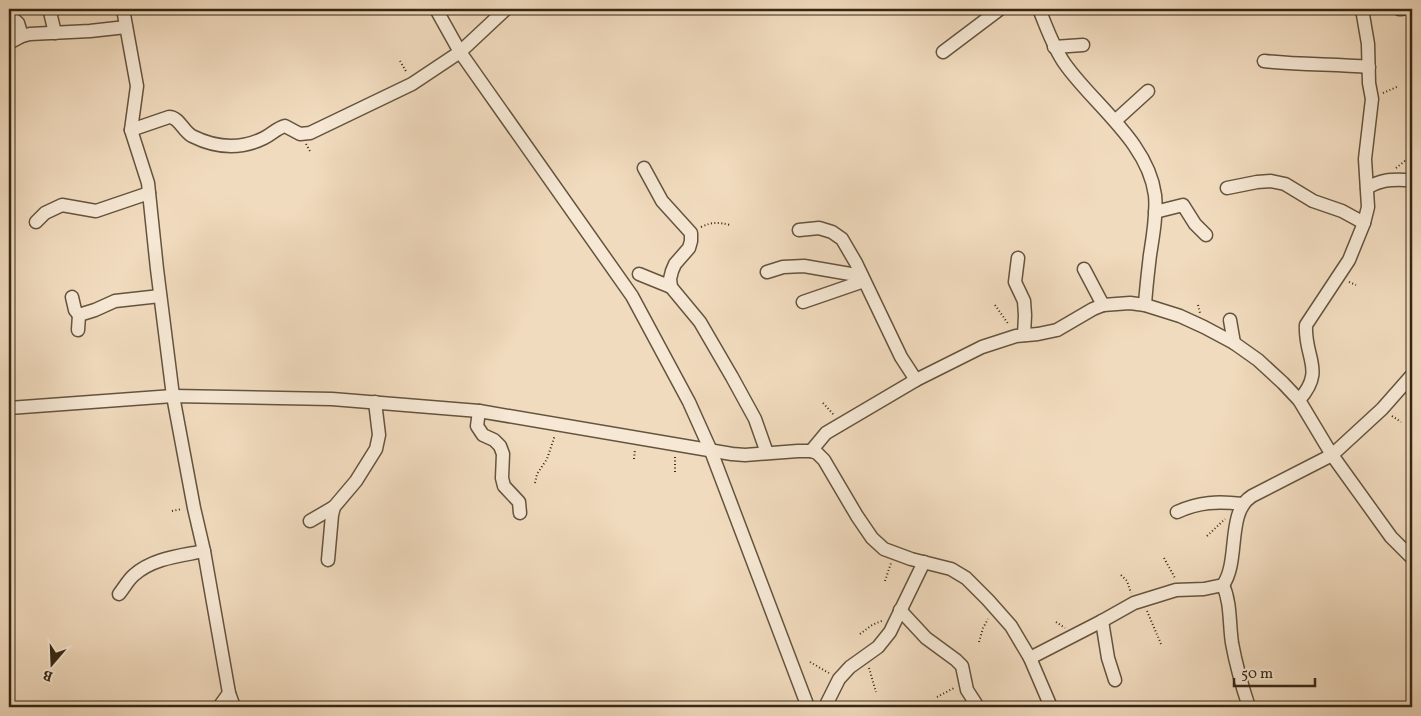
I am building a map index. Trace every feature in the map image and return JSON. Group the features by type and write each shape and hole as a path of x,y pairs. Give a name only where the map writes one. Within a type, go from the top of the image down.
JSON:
{"street":[{"path":"123,9 137,86 131,130 148,183 173,396 204,551 229,693 234,707"},
{"path":"436,9 460,52 632,296 689,402 710,451 808,707"},
{"path":"131,130 173,117 183,130 191,136 219,146 235,147 251,144 285,126 300,134 310,133 412,84 460,52 506,9"},
{"path":"1039,9 1054,47 1066,65 1115,121 1141,157 1149,172 1154,194 1155,212 1144,305"},
{"path":"1298,400 1311,383 1313,374 1306,325 1349,260 1368,207 1365,159 1372,98 1369,89 1368,44 1362,9"},
{"path":"943,52 992,11"},
{"path":"50,12 55,33"},
{"path":"9,15 18,24 22,36"},
{"path":"9,43 30,34 126,27"},
{"path":"1054,47 1083,44"},
{"path":"1264,62 1369,67"},
{"path":"1115,121 1148,91"},
{"path":"644,168 662,202 690,233 692,241 689,248 672,270 671,286"},
{"path":"1367,188 1378,182 1391,179 1412,180"},
{"path":"1227,188 1271,181 1285,184 1313,201 1342,211 1364,222"},
{"path":"36,222 45,214 62,205 96,210 149,193"},
{"path":"1155,212 1183,205 1195,224 1206,235"},
{"path":"799,230 819,228 832,232 846,244 901,357 916,380"},
{"path":"1018,258 1015,282 1024,301 1025,315 1019,336"},
{"path":"767,272 782,267 804,266 863,279"},
{"path":"1084,269 1104,305"},
{"path":"639,274 671,286 700,322 755,419 767,453"},
{"path":"803,302 863,279"},
{"path":"72,296 75,310 79,315 78,330"},
{"path":"79,315 96,310 115,301 160,296"},
{"path":"811,450 826,434 842,424 916,380 982,347 1019,336 1057,330 1093,309 1104,305 1130,303 1144,305 1188,320 1234,343 1258,360 1298,400 1332,456 1392,537 1412,558"},
{"path":"1230,320 1234,343"},
{"path":"1030,658 1138,601 1176,590 1204,589 1223,585 1228,579 1241,509 1252,496 1332,456 1382,409 1412,375"},
{"path":"9,408 173,396 332,399 479,410 710,451 745,455 811,450 824,460 856,516 872,538 884,549 895,554 951,569 966,578 997,610 1011,626 1030,658 1051,707"},
{"path":"310,520 334,507 356,481 376,449 379,435 375,402"},
{"path":"479,410 477,426 482,435 494,440 500,446 503,454 502,478 504,486 518,502 520,514"},
{"path":"1177,512 1203,503 1220,502 1241,509"},
{"path":"328,560 334,507"},
{"path":"119,594 133,576 147,566 161,560 204,551"},
{"path":"825,707 840,679 850,667 878,647 890,632 924,562"},
{"path":"1223,585 1228,602 1235,657 1249,707"},
{"path":"898,615 956,660 964,672 967,690 978,707"},
{"path":"1102,621 1108,658 1115,680"},
{"path":"220,707 229,693"}],"path":[{"path":"400,60 412,84"},
{"path":"1372,98 1399,86"},
{"path":"690,233 710,223 718,222 730,225"},
{"path":"995,305 1019,336"},
{"path":"823,403 842,424"},
{"path":"535,482 537,474 551,449 558,423"},
{"path":"675,444 675,472"},
{"path":"1207,536 1224,519 1241,509"},
{"path":"885,581 895,554"},
{"path":"1164,558 1175,578 1176,590"},
{"path":"1121,575 1127,581 1161,644"},
{"path":"979,642 988,619 997,610"},
{"path":"860,634 882,620 898,615"},
{"path":"863,657 874,681 876,692"},
{"path":"810,662 840,679"},
{"path":"937,697 965,682"}]}
